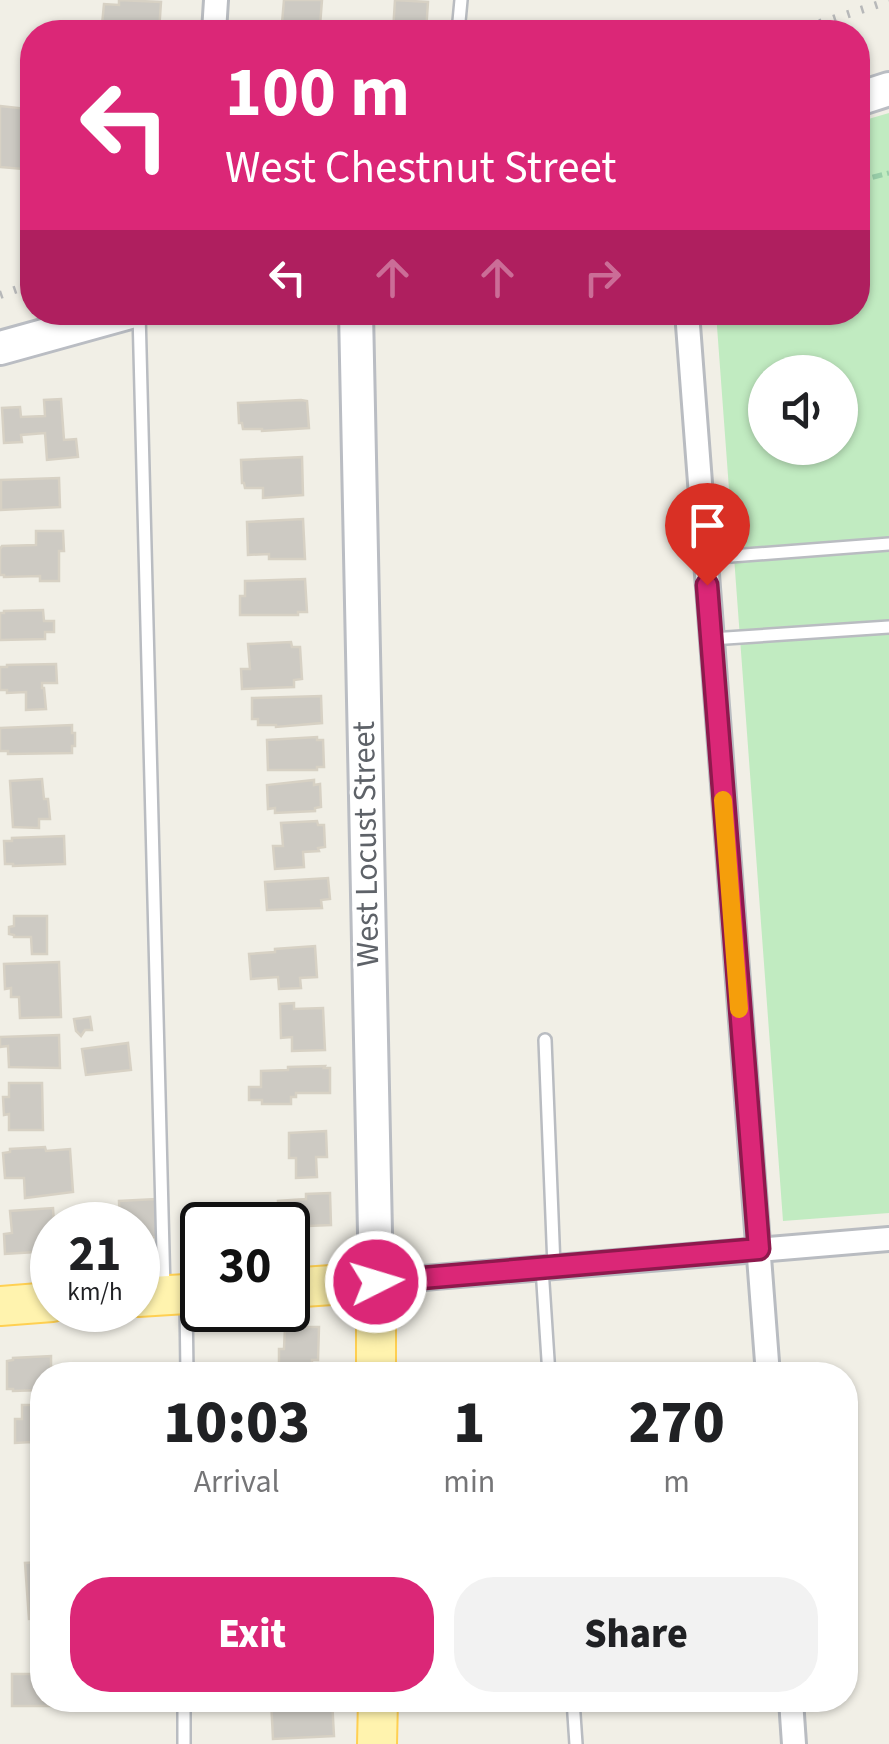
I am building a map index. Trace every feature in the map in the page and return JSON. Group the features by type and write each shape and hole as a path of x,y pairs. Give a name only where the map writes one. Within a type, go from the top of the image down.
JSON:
{"main road":[{"path":"310,1286 376,1282"},
{"name":"West Locust Street","path":"376,1282 376,1362"},
{"path":"0,1306 30,1304"},
{"path":"378,1712 378,1744"}],"street":[{"path":"0,348 83,325"},
{"name":"West Locust Street","path":"356,325 376,1282"},
{"path":"689,325 767,1362"},
{"path":"376,1282 889,1239"},
{"path":"791,1712 794,1744"}],"lane":[{"path":"139,325 172,1295 185,1362"},
{"path":"705,558 889,544"},
{"path":"711,639 889,627"},
{"path":"545,1040 549,1362"},
{"path":"184,1712 184,1744"},
{"path":"573,1712 576,1744"}],"green space":[{"path":"889,113 889,1213 783,1221 717,325 870,325 870,119"}],"building":[{"path":"119,0 161,2 160,20 102,20 104,4 119,5"},
{"path":"284,0 322,0 320,20 282,20"},
{"path":"395,0 428,2 427,20 394,20"},
{"path":"0,106 20,108 20,169 0,167"},
{"path":"61,399 64,440 76,439 78,457 47,460 45,433 21,435 22,442 4,443 2,408 20,407 21,417 45,416 44,400"},
{"path":"307,401 309,428 262,431 243,429 239,423 238,403"},
{"path":"302,457 303,495 263,498 263,488 245,488 242,483 241,460"},
{"path":"59,478 60,507 1,510 1,480"},
{"path":"303,519 305,559 248,555 247,522"},
{"path":"36,531 63,531 59,581 40,581 40,576 0,575 2,546 36,545"},
{"path":"305,579 307,612 240,615 245,581"},
{"path":"43,610 44,621 54,621 54,632 45,632 45,639 0,640 0,613"},
{"path":"291,642 292,647 300,647 302,679 294,680 294,687 242,689 241,669 250,669 248,644"},
{"path":"56,664 57,683 42,683 46,709 26,710 26,692 0,690 0,667"},
{"path":"321,696 322,723 276,727 258,725 258,719 252,719 252,698"},
{"path":"72,725 72,753 0,751 0,728"},
{"path":"267,740 323,740 324,767 268,770"},
{"path":"42,779 50,819 39,819 39,828 13,827 10,781"},
{"path":"314,780 314,785 320,784 321,807 315,811 275,813 275,808 268,809 267,785"},
{"path":"317,821 324,825 325,847 303,852 304,867 275,869 273,846 283,846 281,823"},
{"path":"64,836 65,864 5,864 4,841"},
{"path":"328,878 330,899 321,900 322,908 267,910 265,882"},
{"path":"14,916 47,916 47,954 32,954 31,937 9,934"},
{"path":"315,946 317,977 300,978 301,988 279,989 278,977 251,979 249,954"},
{"path":"59,962 61,1017 20,1018 19,997 11,997 11,988 5,989 4,964"},
{"path":"294,1003 294,1009 323,1008 325,1050 292,1051 292,1037 281,1038 280,1004"},
{"path":"90,1017 92,1030 85,1030 81,1036 74,1019"},
{"path":"59,1035 60,1068 9,1067 8,1046 0,1047 0,1037"},
{"path":"128,1043 131,1070 86,1075 82,1049"},
{"path":"330,1068 330,1093 296,1093 291,1104 249,1100 249,1087 261,1087 261,1071"},
{"path":"9,1083 42,1083 43,1130 9,1130 3,1097 9,1097"},
{"path":"326,1131 327,1157 316,1157 317,1177 296,1178 296,1158 289,1158 289,1133"},
{"path":"45,1147 46,1151 70,1149 73,1192 25,1198 24,1178 5,1178 3,1153"},
{"path":"330,1193 331,1225 310,1226 310,1202 278,1202 306,1199 306,1194"},
{"path":"156,1199 156,1202 119,1202"},
{"path":"30,1210 30,1252 5,1254 4,1234 12,1233 10,1211"},
{"path":"310,1327 319,1327 318,1360 279,1362 279,1349 284,1349 285,1332 310,1332"},
{"path":"51,1356 51,1362 30,1362 30,1390 13,1391 7,1389 7,1361"},
{"path":"22,1405 30,1405 30,1442 15,1443 15,1419 22,1419"},
{"path":"25,1563 30,1563 30,1619 29,1619"},
{"path":"12,1674 30,1674 30,1706 12,1706"},
{"path":"272,1712 333,1712 334,1736 273,1739"}],"railway":[{"path":"830,20 889,1"},
{"path":"0,295 20,288"}],"slow traffic":[{"path":"723,800 739,1009"}],"route":[{"path":"376,1282 759,1249 707,585"}]}
